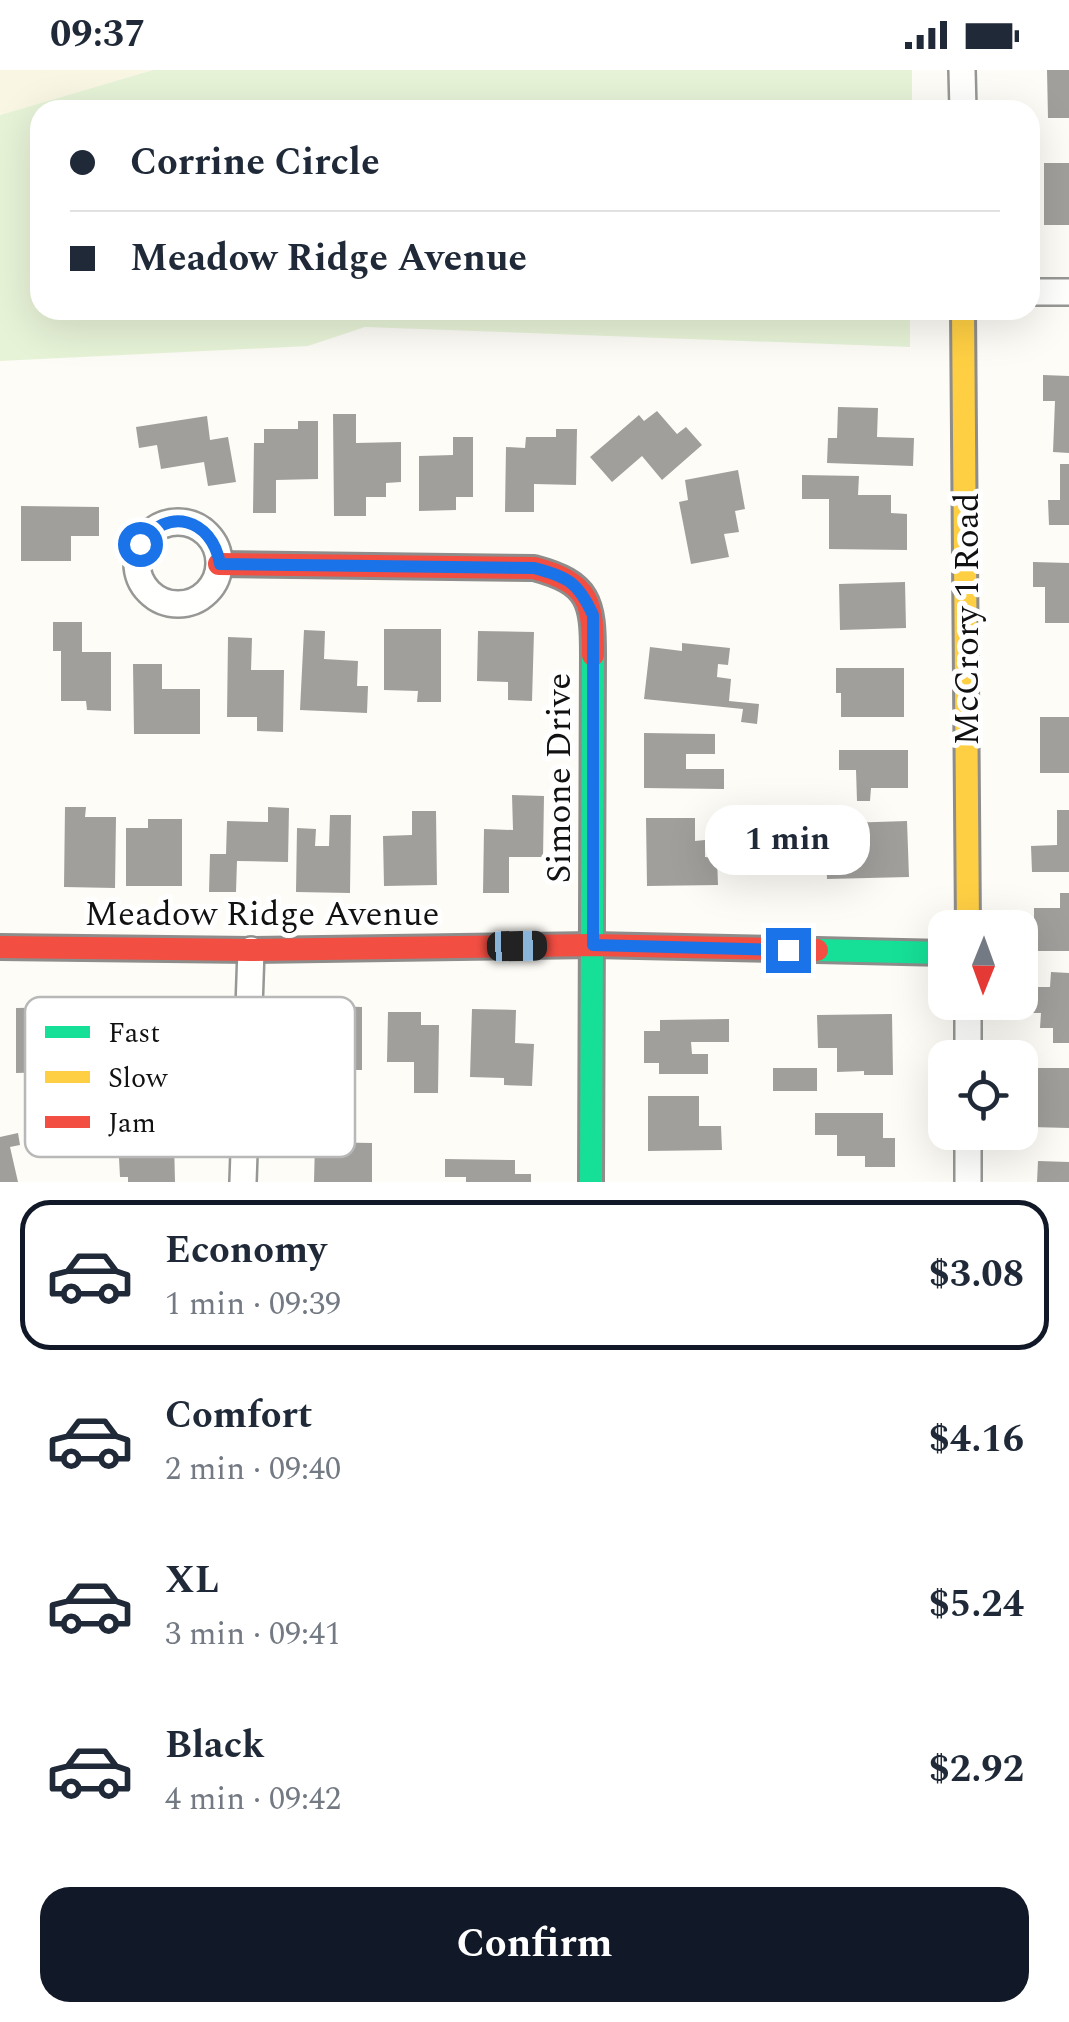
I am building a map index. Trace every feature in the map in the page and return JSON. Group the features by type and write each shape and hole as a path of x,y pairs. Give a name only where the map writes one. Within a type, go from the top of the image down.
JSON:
{"street":[{"path":"962,70 962,100"},
{"path":"1040,292 1069,292"},
{"name":"McCrory 1 Road","path":"963,320 968,910"},
{"name":"Simone Drive","path":"220,564 534,568 566,576 583,593 593,615 591,1182"},
{"name":"Meadow Ridge Avenue","path":"0,947 252,950 593,945 928,953"},
{"path":"250,997 252,950"},
{"path":"968,1150 968,1182"},
{"path":"243,1182 244,1157"}],"shaded area":[{"path":"0,70 153,70 51,100 30,100 30,106 0,115"}],"green space":[{"path":"153,70 912,70 912,100 51,100"},
{"path":"30,106 30,320 910,320 910,347 365,327 308,346 0,361 0,115"}],"building":[{"path":"1047,70 1069,70 1069,118 1048,118"},
{"path":"1044,163 1069,163 1069,225 1044,225"},
{"path":"1043,375 1069,376 1069,453 1053,452 1055,401 1043,401"},
{"path":"838,407 878,408 877,437 914,438 913,466 827,463 828,438 837,438"},
{"path":"657,411 677,434 686,427 702,445 662,480 642,456 612,482 590,457 639,415 644,421"},
{"path":"333,414 356,414 356,443 401,442 401,482 386,483 386,497 366,497 366,516 334,516"},
{"path":"207,416 210,440 228,437 236,482 208,486 204,462 161,469 157,445 139,448 136,427"},
{"path":"298,421 318,421 318,479 276,480 276,513 253,513 254,443 264,443 264,429 298,429"},
{"path":"556,429 577,429 576,485 534,484 534,512 505,512 506,447 525,448 526,437 556,437"},
{"path":"453,437 473,437 473,497 456,497 456,510 419,511 419,456 453,455"},
{"path":"1060,464 1069,464 1069,525 1049,525 1048,500 1060,500"},
{"path":"738,470 745,509 735,511 739,532 724,534 729,557 691,564 679,502 688,500 685,480"},
{"path":"802,475 859,476 858,495 891,495 891,513 907,514 907,550 829,549 829,499 802,499"},
{"path":"21,506 99,507 99,536 71,536 71,561 21,561"},
{"path":"1033,562 1069,563 1069,623 1045,623 1045,587 1033,587"},
{"path":"905,582 906,628 840,630 839,584"},
{"path":"53,622 82,622 82,652 111,652 111,711 87,710 86,701 61,701 61,651 53,651"},
{"path":"384,629 441,629 441,702 417,702 418,691 384,690"},
{"path":"304,630 325,631 324,659 358,661 357,686 368,686 367,713 300,710"},
{"path":"478,631 534,632 532,701 508,700 508,682 477,681"},
{"path":"228,637 252,638 251,670 284,670 283,732 257,731 257,717 227,717"},
{"path":"682,643 730,648 728,665 718,664 717,677 731,679 729,701 759,704 757,724 741,722 743,709 644,699 650,647 682,651"},
{"path":"133,664 162,664 162,689 200,689 200,734 134,734"},
{"path":"836,668 904,668 904,717 841,717"},
{"path":"1040,717 1069,717 1069,773 1040,773"},
{"path":"644,733 715,734 715,754 686,754 686,769 724,769 724,789 644,788"},
{"path":"839,750 908,750 908,788 871,788 870,801 857,801 856,770 839,770"},
{"path":"512,795 544,796 543,857 509,857 509,893 483,893 484,829 513,830"},
{"path":"65,807 86,807 85,817 116,817 115,888 64,887"},
{"path":"268,807 289,808 288,862 237,861 236,892 209,892 210,854 226,854 227,821 268,822"},
{"path":"1057,810 1069,810 1069,872 1032,872 1031,846 1057,845"},
{"path":"412,811 436,811 437,885 384,886 383,836 412,835"},
{"path":"330,815 351,815 350,893 296,892 297,828 316,829 315,846 329,846"},
{"path":"646,818 695,818 695,841 705,840 705,857 717,858 718,885 647,886"},
{"path":"148,819 182,819 182,886 126,886 126,828 148,828"},
{"path":"907,821 909,877 827,879 826,856 846,855 845,823"},
{"path":"1060,893 1069,893 1069,951 1038,951 1038,910 1034,908 1060,908"},
{"path":"1051,972 1069,973 1069,1043 1053,1043 1053,1028 1040,1028 1038,987 1050,987"},
{"path":"355,1007 362,1007 362,1070 355,1070"},
{"path":"16,1008 25,1008 25,1073 16,1073"},
{"path":"472,1009 516,1010 515,1043 534,1044 532,1086 504,1085 504,1078 470,1077"},
{"path":"388,1012 421,1012 421,1025 439,1025 438,1093 414,1093 414,1062 387,1062"},
{"path":"892,1014 893,1075 837,1072 837,1048 818,1048 817,1015"},
{"path":"729,1019 729,1042 691,1042 692,1054 708,1054 708,1074 659,1074 659,1063 644,1063 644,1031 660,1031 660,1020"},
{"path":"773,1068 817,1068 817,1091 773,1091"},
{"path":"1038,1068 1069,1068 1069,1128 1038,1127"},
{"path":"648,1096 699,1096 699,1126 721,1126 722,1150 648,1151"},
{"path":"815,1113 883,1113 883,1138 895,1138 895,1167 865,1167 865,1156 837,1156 837,1135 815,1135"},
{"path":"18,1133 20,1145 10,1147 18,1182 0,1182 0,1137"},
{"path":"355,1143 372,1143 372,1182 314,1182 315,1157 355,1157"},
{"path":"174,1157 175,1182 128,1182 128,1177 120,1177 119,1158 105,1158"},
{"path":"445,1159 515,1160 515,1174 531,1174 531,1182 466,1182 466,1177 445,1177"},
{"path":"1038,1161 1069,1162 1069,1182 1037,1182"}],"traffic: fast":[{"path":"591,1182 593,655"},
{"path":"817,950 928,953"}],"traffic: slow":[{"path":"963,320 968,910"}],"traffic: jam":[{"path":"219,564 534,568 567,580 584,597 592,621 593,655"},
{"path":"0,947 251,950 593,945 817,950"}],"route":[{"path":"140,544 159,525 188,522 211,538 220,564 534,568 566,576 583,593 593,615 593,945 788,950"}]}
